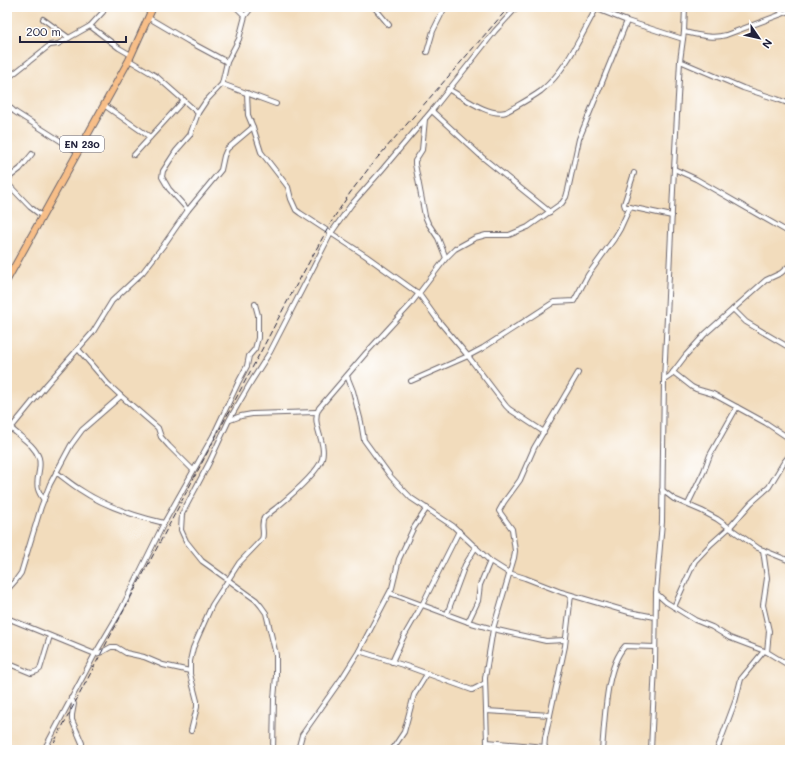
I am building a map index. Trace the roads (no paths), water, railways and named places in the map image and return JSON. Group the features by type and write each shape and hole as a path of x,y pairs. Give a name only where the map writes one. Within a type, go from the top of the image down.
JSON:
{"main road":[{"name":"EN 230","path":"8,276 104,105 130,57 154,7"}],"street":[{"path":"7,79 50,45 58,44 90,26 103,12 104,7"},
{"path":"236,7 245,16"},
{"path":"188,210 169,189 162,175 176,150 190,135 198,114 206,101 222,84 227,62 239,39 245,16 252,7"},
{"path":"374,7 389,25"},
{"path":"427,52 433,31 445,7"},
{"path":"273,750 274,699 277,663 266,613 256,600 202,561 186,541 181,530 182,514 209,463 229,420 270,352 331,233 351,205 381,172 432,111 495,31 517,7"},
{"path":"651,750 656,593 662,522 664,380 680,61 686,7"},
{"path":"776,7 783,13"},
{"path":"448,89 483,108 502,114 506,112 541,90 557,75 568,61 594,8 627,21 682,38"},
{"path":"684,32 718,37 790,11"},
{"path":"149,18 227,62"},
{"path":"44,19 70,38"},
{"path":"191,731 197,707 190,671 190,661 193,648 212,605 239,564 262,539 264,534 262,525 264,518 295,492 314,473 319,465 322,459 323,443 316,419 317,412 322,403 419,294 446,258 455,249 475,238 486,235 510,235 528,227 562,203 568,190 579,139 627,21"},
{"path":"90,26 156,76 198,114"},
{"path":"680,61 743,88 777,98 790,104"},
{"path":"222,84 276,104"},
{"path":"247,93 247,111 261,152 288,187 296,210 366,256 419,294 437,319 509,409 544,432"},
{"path":"134,155 184,100"},
{"path":"7,105 15,112 78,152"},
{"path":"104,105 150,137"},
{"path":"432,111 482,157 550,212"},
{"path":"425,119 422,150 415,164 425,216 428,224 438,238 446,258"},
{"path":"7,433 97,326 112,301 143,272 188,210 221,170 227,149 253,127"},
{"path":"32,154 20,170 7,179 30,207 42,216"},
{"path":"674,169 696,179 790,233"},
{"path":"634,173 624,204 626,207 672,216"},
{"path":"411,382 483,348 554,302 574,301 588,275 620,229 630,207"},
{"path":"664,380 668,378 686,354 705,334 766,280 784,272 790,265"},
{"path":"44,750 95,654 121,610 164,523 213,436 247,366 249,356 257,345 258,315 255,304"},
{"path":"733,309 746,322 790,348"},
{"path":"78,349 108,384 158,428 162,437 169,446 193,470"},
{"path":"486,750 485,678 493,629 515,551 512,529 499,511 520,480 534,448 578,372"},
{"path":"673,372 692,387 713,394 766,423 790,439"},
{"path":"347,376 353,391 364,440 391,477 416,502 453,526 490,561 509,573 571,595 629,612 656,616"},
{"path":"7,590 21,573 44,500 70,445 82,430 121,396"},
{"path":"688,504 710,455 737,407"},
{"path":"229,420 252,414 317,412"},
{"path":"7,424 28,443 38,457 40,464 37,488 44,500"},
{"path":"674,607 695,561 769,487 790,455"},
{"path":"56,472 79,489 106,504 144,518 164,523"},
{"path":"662,490 674,499 702,510 730,527 758,548 790,561"},
{"path":"298,750 302,735 359,651 390,593 394,584 399,559 414,529 427,508"},
{"path":"392,662 459,531"},
{"path":"447,614 465,565 476,547"},
{"path":"717,750 735,702 741,679 766,651 769,632 763,605 767,578 763,550"},
{"path":"468,622 478,601 480,585 490,561"},
{"path":"390,593 468,622 493,629 546,642 565,640"},
{"path":"656,593 666,602 695,620 712,627 730,638 766,651 790,666"},
{"path":"487,742 545,749 545,738 565,640 571,595"},
{"path":"7,618 95,654 111,647 116,647 126,653 144,657 163,666 190,671"},
{"path":"7,663 31,673 38,671 40,669 50,636"},
{"path":"602,750 608,687 616,661 626,646 655,647"},
{"path":"359,651 472,690 485,683"},
{"path":"392,750 404,732 414,695 427,674"},
{"path":"71,698 74,704 72,720 82,743 82,750"},
{"path":"486,711 550,715"}],"railway":[{"path":"50,750 287,302 333,219 372,164 509,7"}]}
